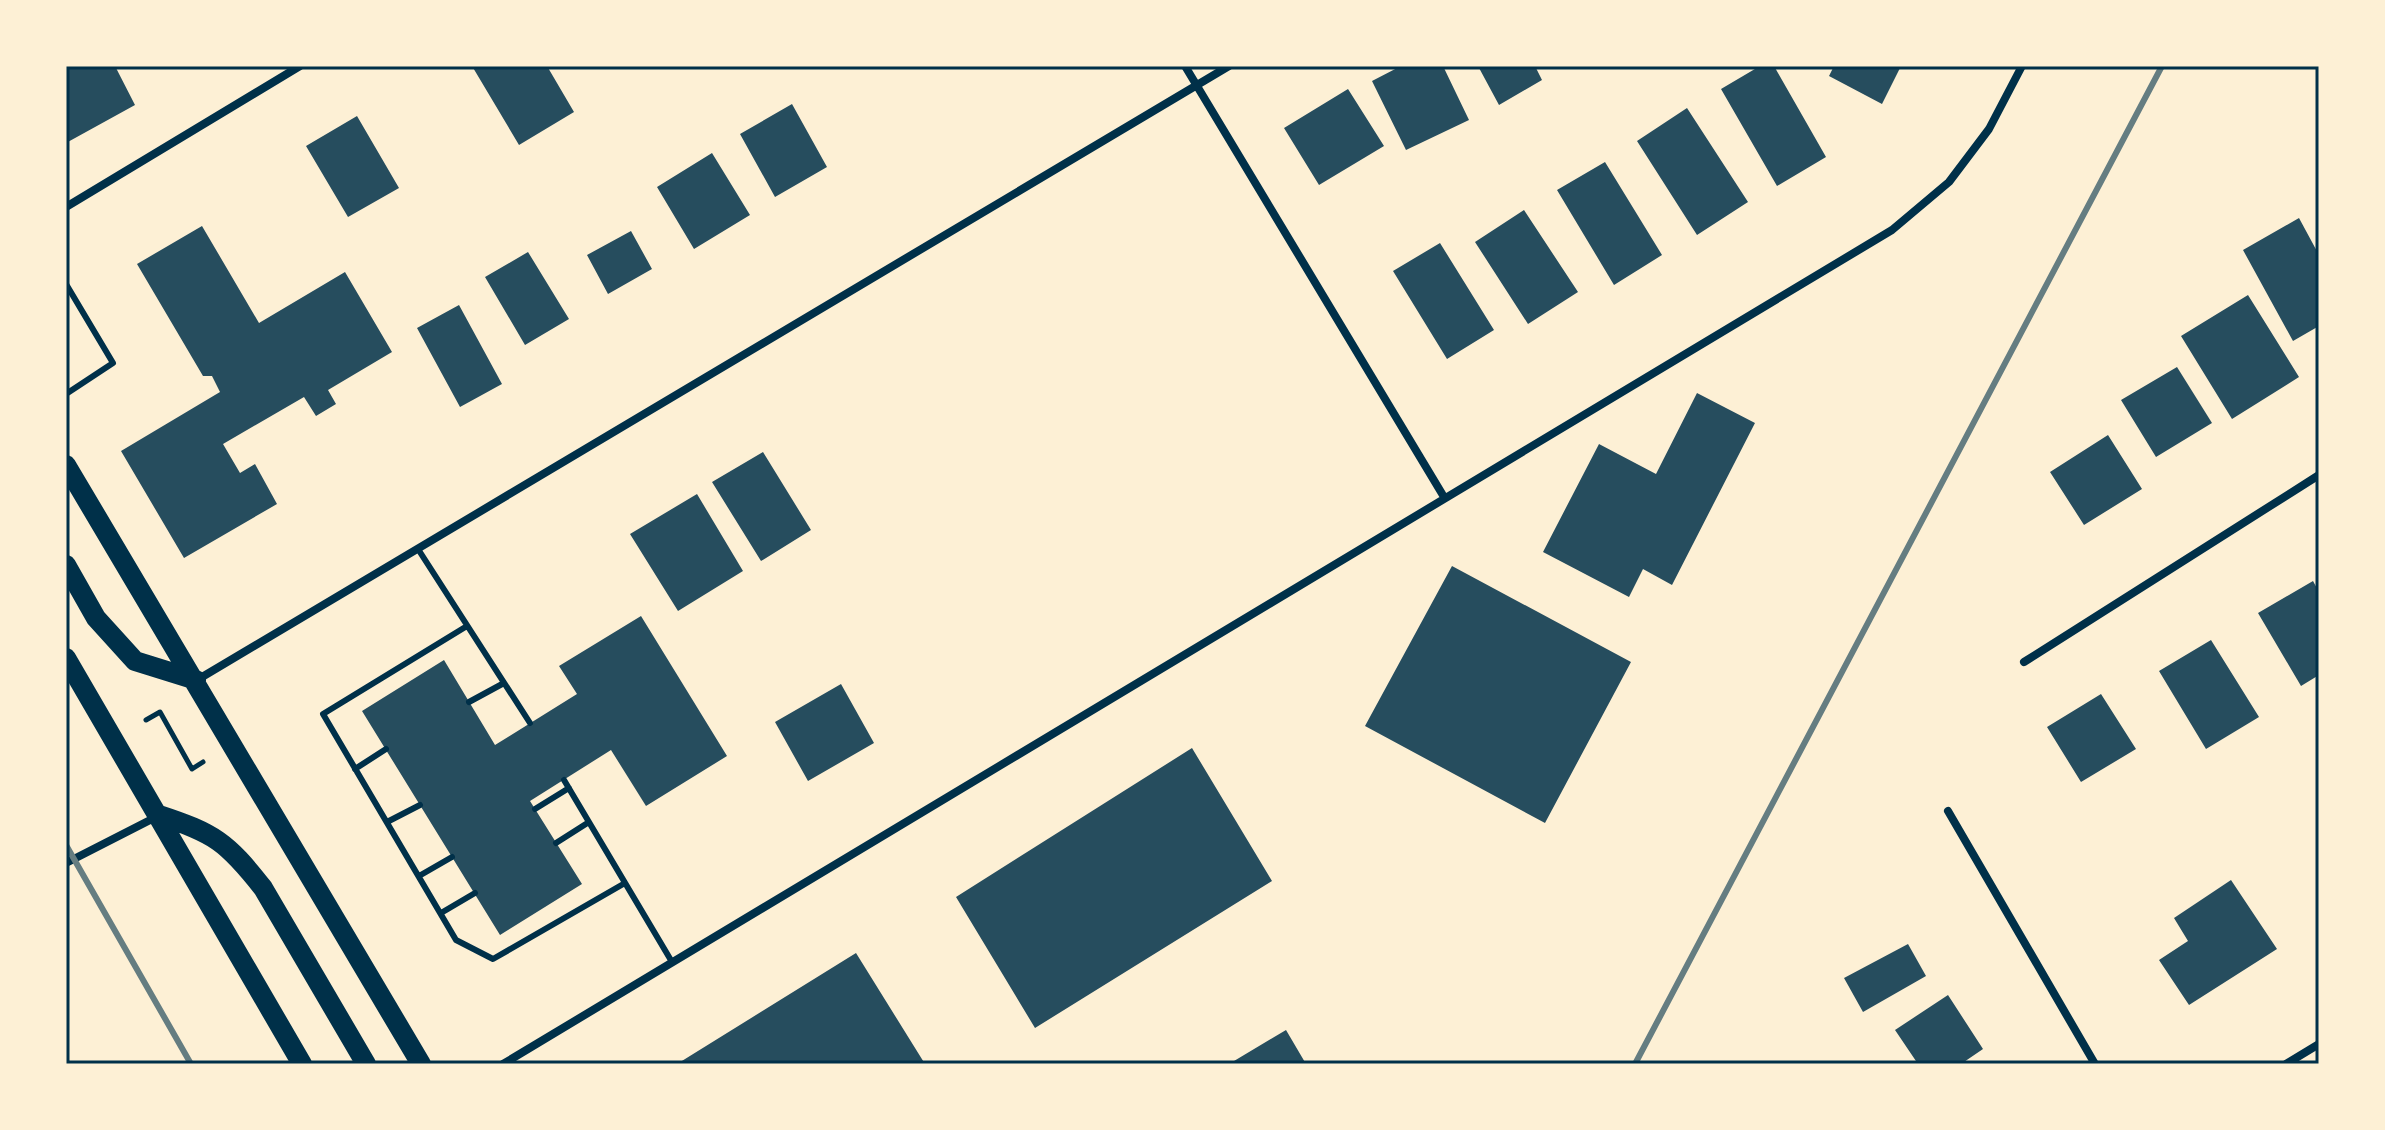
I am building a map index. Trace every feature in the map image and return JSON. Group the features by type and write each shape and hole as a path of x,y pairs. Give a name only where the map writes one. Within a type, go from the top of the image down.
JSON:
{"main road":[{"path":"66,465 421,1064"},
{"path":"66,565 96,618 135,661 196,680"},
{"path":"66,658 302,1064"},
{"path":"159,815 205,830 244,864 263,888 366,1064"}],"street":[{"path":"66,207 300,66"},
{"path":"1185,66 1444,497"},
{"path":"196,680 1229,66"},
{"path":"503,1064 1892,230 1949,182 1989,129 2022,66"},
{"path":"2024,662 2319,475"},
{"path":"1948,811 2095,1064"},
{"path":"66,863 159,815"},
{"path":"2286,1064 2319,1044"}],"lane":[{"path":"66,284 113,363 66,394"},
{"path":"418,549 530,723"},
{"path":"467,626 323,714 456,940 493,959 625,883"},
{"path":"469,702 504,683"},
{"path":"355,769 386,749"},
{"path":"564,780 672,962"},
{"path":"535,809 569,788"},
{"path":"387,822 420,805"},
{"path":"556,843 589,822"},
{"path":"419,876 452,857"},
{"path":"441,913 475,893"}],"path":[{"path":"146,720 160,712 192,769 203,762"}],"building":[{"path":"66,66 115,66 135,105 66,143"},
{"path":"472,66 547,66 574,112 519,145"},
{"path":"1401,66 1443,66 1469,120 1406,150 1372,81"},
{"path":"1478,66 1535,66 1542,80 1499,105"},
{"path":"1760,66 1774,66 1826,157 1777,186 1721,89"},
{"path":"1834,66 1901,66 1882,104 1829,76"},
{"path":"1348,89 1384,146 1319,185 1284,128"},
{"path":"792,104 827,167 775,197 740,134"},
{"path":"1687,108 1748,202 1697,235 1637,141"},
{"path":"357,116 399,188 348,217 306,146"},
{"path":"712,153 750,215 694,249 657,187"},
{"path":"1605,162 1662,255 1614,285 1557,190"},
{"path":"1524,210 1578,292 1528,324 1475,242"},
{"path":"2299,218 2319,255 2319,326 2293,341 2243,250"},
{"path":"202,226 259,323 345,272 392,352 328,390 336,404 316,416 304,397 223,444 240,473 255,464 277,504 184,558 121,451 220,392 212,376 203,376 137,264"},
{"path":"631,231 652,269 608,294 587,255"},
{"path":"1440,243 1494,330 1447,359 1393,271"},
{"path":"528,252 569,319 525,345 485,277"},
{"path":"2248,295 2299,377 2232,419 2181,336"},
{"path":"459,305 502,384 460,407 417,328"},
{"path":"2177,367 2212,423 2156,457 2121,400"},
{"path":"1697,393 1755,423 1672,585 1643,569 1629,597 1543,552 1599,444 1656,474"},
{"path":"2108,435 2142,489 2084,525 2050,472"},
{"path":"763,452 811,530 761,561 712,482"},
{"path":"697,494 743,571 678,611 630,534"},
{"path":"1452,566 1631,662 1545,823 1365,726"},
{"path":"2313,581 2319,592 2319,675 2301,686 2258,613"},
{"path":"641,616 727,756 646,806 611,750 530,801 582,884 500,935 362,711 444,660 495,745 577,694 559,666"},
{"path":"2211,640 2259,717 2206,749 2159,671"},
{"path":"841,684 874,743 808,781 775,722"},
{"path":"2101,694 2136,749 2081,782 2047,727"},
{"path":"1192,748 1272,881 1035,1028 956,897"},
{"path":"2231,880 2277,949 2189,1005 2159,960 2188,941 2174,918"},
{"path":"1908,944 1926,976 1863,1012 1844,978"},
{"path":"856,953 925,1064 677,1064"},
{"path":"1948,995 1983,1049 1961,1064 1918,1064 1895,1030"},
{"path":"1286,1030 1306,1064 1229,1064"}],"railway":[{"path":"1635,1064 2162,66"},
{"path":"66,845 191,1064"}]}
